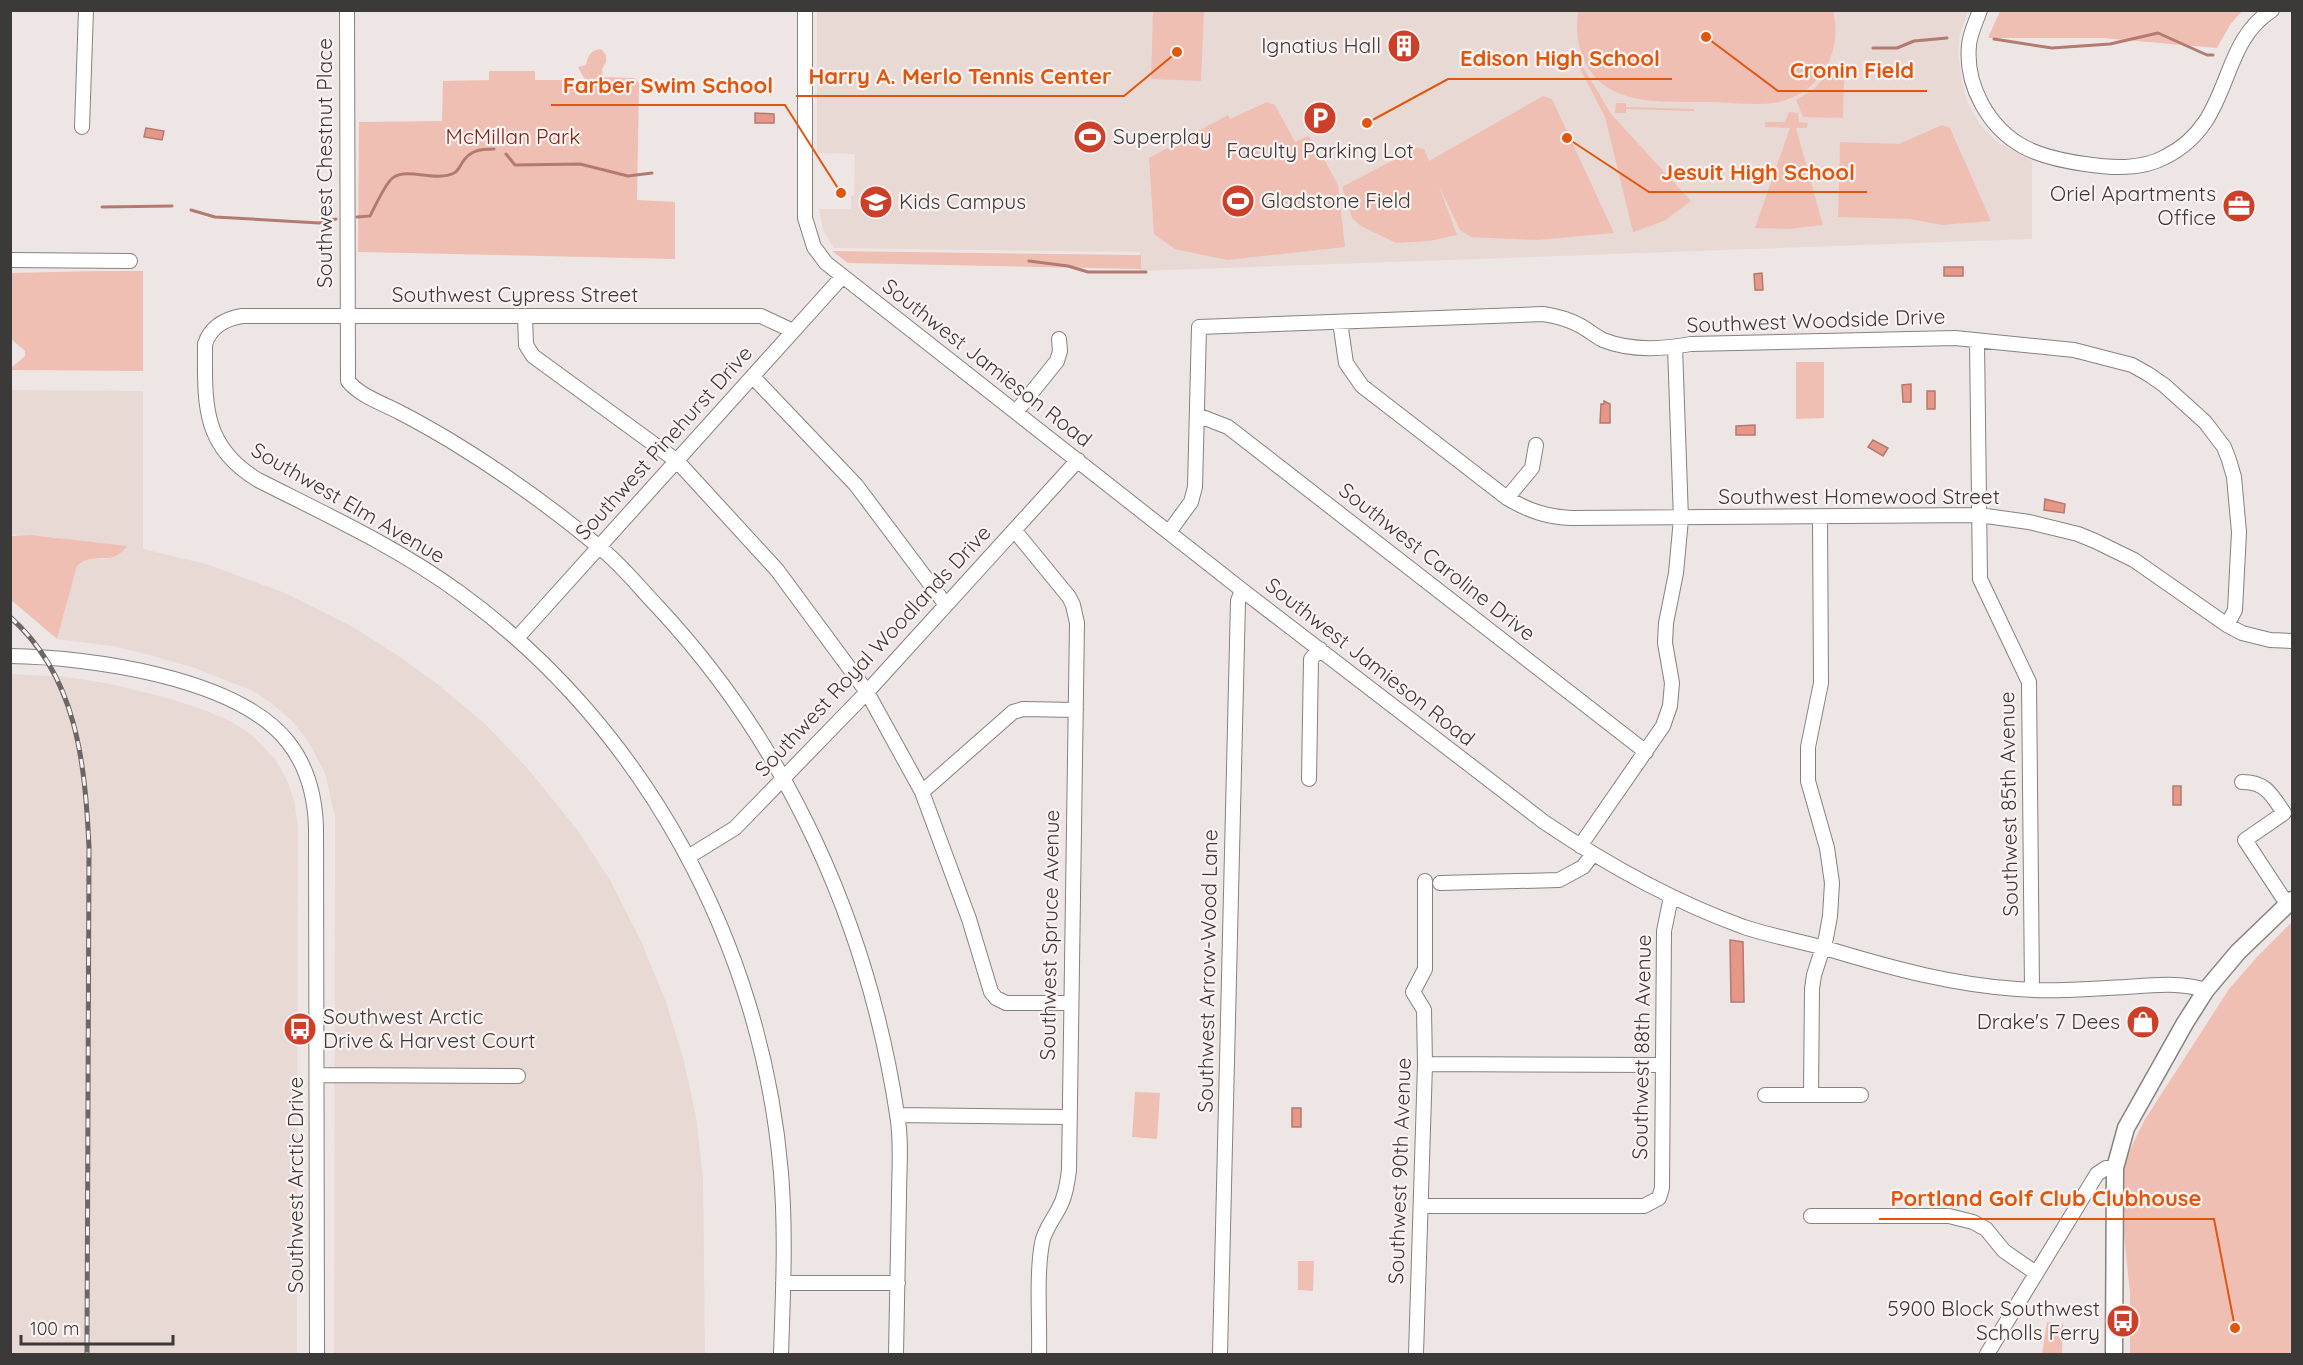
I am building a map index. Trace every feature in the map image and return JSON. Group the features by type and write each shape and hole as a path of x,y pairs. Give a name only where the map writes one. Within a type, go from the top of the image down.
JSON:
{"main road":[{"path":"2115,1354 2115,1168 2121,1140 2136,1108 2206,990 2238,952 2290,902"}],"street":[{"path":"82,127 86,10"},
{"name":"Southwest Chestnut Place","path":"347,10 346,376 352,387 421,423 481,459 599,546 688,640 756,732 784,777 815,838 842,902 861,956 873,999 897,1115 900,1152 896,1354"},
{"name":"Southwest Jamieson Road","path":"805,10 805,218 814,247 826,263 1498,788 1580,846 1671,897 1744,927 1908,972 1982,985 2032,990 2169,984 2193,986 2206,990"},
{"path":"1980,10 1969,45 1971,75 1978,98 1998,127 2025,147 2048,157 2102,167 2131,167 2165,158 2200,132 2211,116 2247,33 2272,10"},
{"path":"10,260 130,261"},
{"name":"Southwest Pinehurst Drive","path":"517,638 842,277"},
{"name":"Southwest Woodside Drive","path":"1197,415 1199,327 1543,314 1570,321 1602,340 1623,345 1675,347 1691,344 1928,338 2063,348 2132,365 2164,385 2215,433 2224,447 2234,477 2239,525 2235,610 2227,625"},
{"path":"525,316 526,345 533,356 677,461 777,570 867,692 922,792 969,920 991,992 996,998 1006,1003 1070,1003"},
{"name":"Southwest Cypress Street","path":"234,317 761,316 793,331"},
{"name":"Southwest Elm Avenue","path":"234,317 217,325 207,336 205,344 205,402 212,427 227,454 248,474 258,480 349,524 407,558 461,594 517,638 566,687 611,740 661,811 688,857 727,942 753,1021 773,1112 781,1173 783,1283 781,1354"},
{"name":"Southwest Homewood Street","path":"1340,322 1346,363 1362,386 1507,498 1526,509 1550,517 1681,519 1979,515 2007,518 2078,534 2118,551 2227,625 2257,638 2292,641"},
{"path":"1016,412 1058,361 1059,339"},
{"name":"Southwest 85th Avenue","path":"1977,341 1980,579 2029,682 2032,990"},
{"path":"1580,846 1663,726 1670,706 1672,683 1665,643 1666,622 1676,573 1681,519 1675,347"},
{"path":"753,377 856,485 946,605"},
{"path":"1169,532 1191,502 1195,487 1197,415"},
{"name":"Southwest Caroline Drive","path":"1197,415 1228,427 1646,752"},
{"path":"1507,498 1532,468 1536,445"},
{"name":"Southwest Royal Woodlands Drive","path":"688,857 735,828 867,692 1078,460"},
{"path":"1811,1095 1812,989 1830,916 1832,883 1827,848 1808,781 1808,747 1821,683 1820,517"},
{"name":"Southwest Spruce Avenue","path":"1015,531 1073,605 1077,623 1069,1170 1066,1189 1058,1209 1048,1224 1042,1242 1039,1354"},
{"name":"Southwest Arrow-Wood Lane","path":"1220,1354 1238,601 1242,590"},
{"path":"1309,779 1311,659 1320,649"},
{"name":"Southwest Arctic Drive","path":"10,656 44,656 86,661 143,672 189,685 229,700 271,725 288,742 310,785 315,813 318,1075 317,1354"},
{"path":"922,792 1013,712 1023,709 1076,710"},
{"path":"2242,782 2255,782 2266,788 2284,813 2244,840 2290,902"},
{"path":"1440,883 1559,880 1580,870 1593,854"},
{"name":"Southwest 90th Avenue","path":"1416,1354 1425,1064 1424,1010 1413,992 1425,969 1425,881"},
{"name":"Southwest 88th Avenue","path":"1421,1206 1644,1206 1659,1198 1662,1188 1661,1065 1664,931 1665,915 1671,897"},
{"path":"1425,1064 1661,1065"},
{"path":"318,1075 518,1076"},
{"path":"1765,1095 1861,1095"},
{"path":"897,1115 1068,1118"},
{"path":"1987,1354 2097,1174 2106,1168 2115,1168"},
{"path":"1811,1216 1949,1216 1962,1219 1986,1229 2004,1251 2036,1273"},
{"path":"783,1283 898,1283"}],"shaded area":[{"path":"817,11 1968,11 1960,34 1958,52 1967,101 1979,123 1989,134 1999,143 2032,161 2032,239 1140,271 1140,252 834,248 823,230 819,209 851,209 851,196 854,195 855,154 817,153"},
{"path":"755,113 774,114 774,123 755,123"},
{"path":"146,128 164,131 162,140 144,137"},
{"path":"1944,267 1963,267 1963,276 1944,276"},
{"path":"1762,273 1763,290 1755,290 1754,274"},
{"path":"1911,384 1911,402 1903,402 1902,385"},
{"path":"11,390 143,391 143,549 206,564 285,593 353,627 397,655 436,683 484,723 528,769 576,828 610,880 641,941 666,1002 684,1061 696,1117 703,1178 705,1354 334,1354 335,817 325,773 308,741 292,721 253,691 192,667 146,654 112,646 57,639 77,566 88,559 108,559 56,537 11,535"},
{"path":"1927,391 1935,391 1935,409 1927,409"},
{"path":"1604,401 1610,404 1610,423 1600,423 1601,404 1604,404"},
{"path":"1755,425 1755,435 1736,435 1736,426"},
{"path":"1873,440 1888,448 1883,456 1868,447"},
{"path":"2045,499 2065,504 2064,513 2044,510"},
{"path":"11,674 67,677 111,684 168,698 207,711 232,722 252,735 275,759 288,782 298,825 297,1354 11,1354"},
{"path":"2173,786 2181,786 2181,805 2173,805"},
{"path":"1730,940 1743,942 1744,1002 1731,1002"},
{"path":"1292,1108 1301,1108 1301,1127 1292,1127"}],"green space":[{"path":"2000,10 2242,11 2230,25 2217,48 2102,38 1988,38"},
{"path":"1153,11 1204,11 1201,81 1151,79"},
{"path":"1579,11 1833,11 1835,42 1824,70 1815,82 1790,99 1757,104 1637,99 1606,87 1594,76 1584,60 1578,42"},
{"name":"McMillan Park","path":"601,49 606,55 606,62 602,69 603,77 634,78 639,83 637,200 675,202 675,259 358,252 359,122 442,121 443,81 489,80 489,71 535,71 535,80 585,80 578,67 586,65 590,54"},
{"path":"1582,65 1611,114 1691,201 1664,221 1633,232 1605,117 1579,67"},
{"path":"1828,73 1844,80 1843,118 1803,117 1796,100 1814,89"},
{"path":"1543,96 1552,99 1614,233 1537,240 1471,237 1460,230 1439,186 1457,235 1429,241 1396,243 1361,226 1352,218 1342,187 1416,148 1424,149 1429,161"},
{"name":"Gladstone Field","path":"1267,102 1275,105 1295,142 1308,136 1323,157 1338,185 1345,247 1227,260 1175,249 1154,234 1149,158 1228,115 1230,119"},
{"path":"1616,103 1626,103 1626,107 1694,109 1694,111 1626,109 1626,113 1615,113"},
{"path":"1789,112 1798,113 1799,122 1808,123 1807,128 1796,128 1823,225 1789,229 1755,228 1790,128 1765,127 1765,122 1785,122"},
{"path":"1942,125 1950,128 1991,221 1942,225 1910,219 1838,217 1840,142 1899,144"},
{"path":"832,251 1141,255 1141,269 848,263"},
{"path":"143,271 143,371 11,370 25,356 25,351 11,339 11,273"},
{"path":"1796,362 1824,362 1824,418 1796,419"},
{"path":"31,535 127,546 115,556 90,559 77,566 57,639 11,600 11,536"},
{"path":"2292,922 2292,1354 2130,1354 2130,1293 2122,1218 2124,1162 2144,1121 2229,989"},
{"path":"1135,1092 1160,1093 1157,1139 1132,1137"},
{"path":"1298,1261 1314,1261 1313,1291 1298,1290"},
{"path":"2047,1322 2063,1324 2062,1354 2042,1354"}],"waterway":[{"path":"1994,39 2052,48 2110,44 2158,33 2207,55 2213,55"},
{"path":"1873,48 1897,48 1914,41 1947,38"},
{"path":"357,217 370,216 384,189 394,177 407,174 447,175 457,171 472,153 494,149"},
{"path":"506,154 515,165 580,164 628,176 652,173"},
{"path":"102,207 172,206"},
{"path":"191,210 215,217 319,223 336,219"},
{"path":"1029,261 1068,266 1088,272 1146,272"}],"railway":[{"path":"10,617 32,640 50,666 63,694 73,723 84,784 89,847 87,1354"}],"place":[{"name":"Cronin Field","path":"1706,37"},
{"name":"Ignatius Hall","path":"1404,46"},
{"name":"Harry A. Merlo Tennis Center","path":"1177,52"},
{"name":"Faculty Parking Lot","path":"1320,118"},
{"name":"Edison High School","path":"1367,123"},
{"name":"Superplay","path":"1090,137"},
{"name":"Jesuit High School","path":"1567,138"},
{"name":"Farber Swim School","path":"841,193"},
{"name":"Gladstone Field","path":"1238,201"},
{"name":"Kids Campus","path":"876,202"},
{"name":"Oriel Apartments Office","path":"2239,206"},
{"name":"Drake's 7 Dees","path":"2143,1022"},
{"name":"Southwest Arctic Drive & Harvest Court","path":"300,1029"},
{"name":"5900 Block Southwest Scholls Ferry","path":"2123,1321"},
{"name":"Portland Golf Club Clubhouse","path":"2235,1328"}]}
